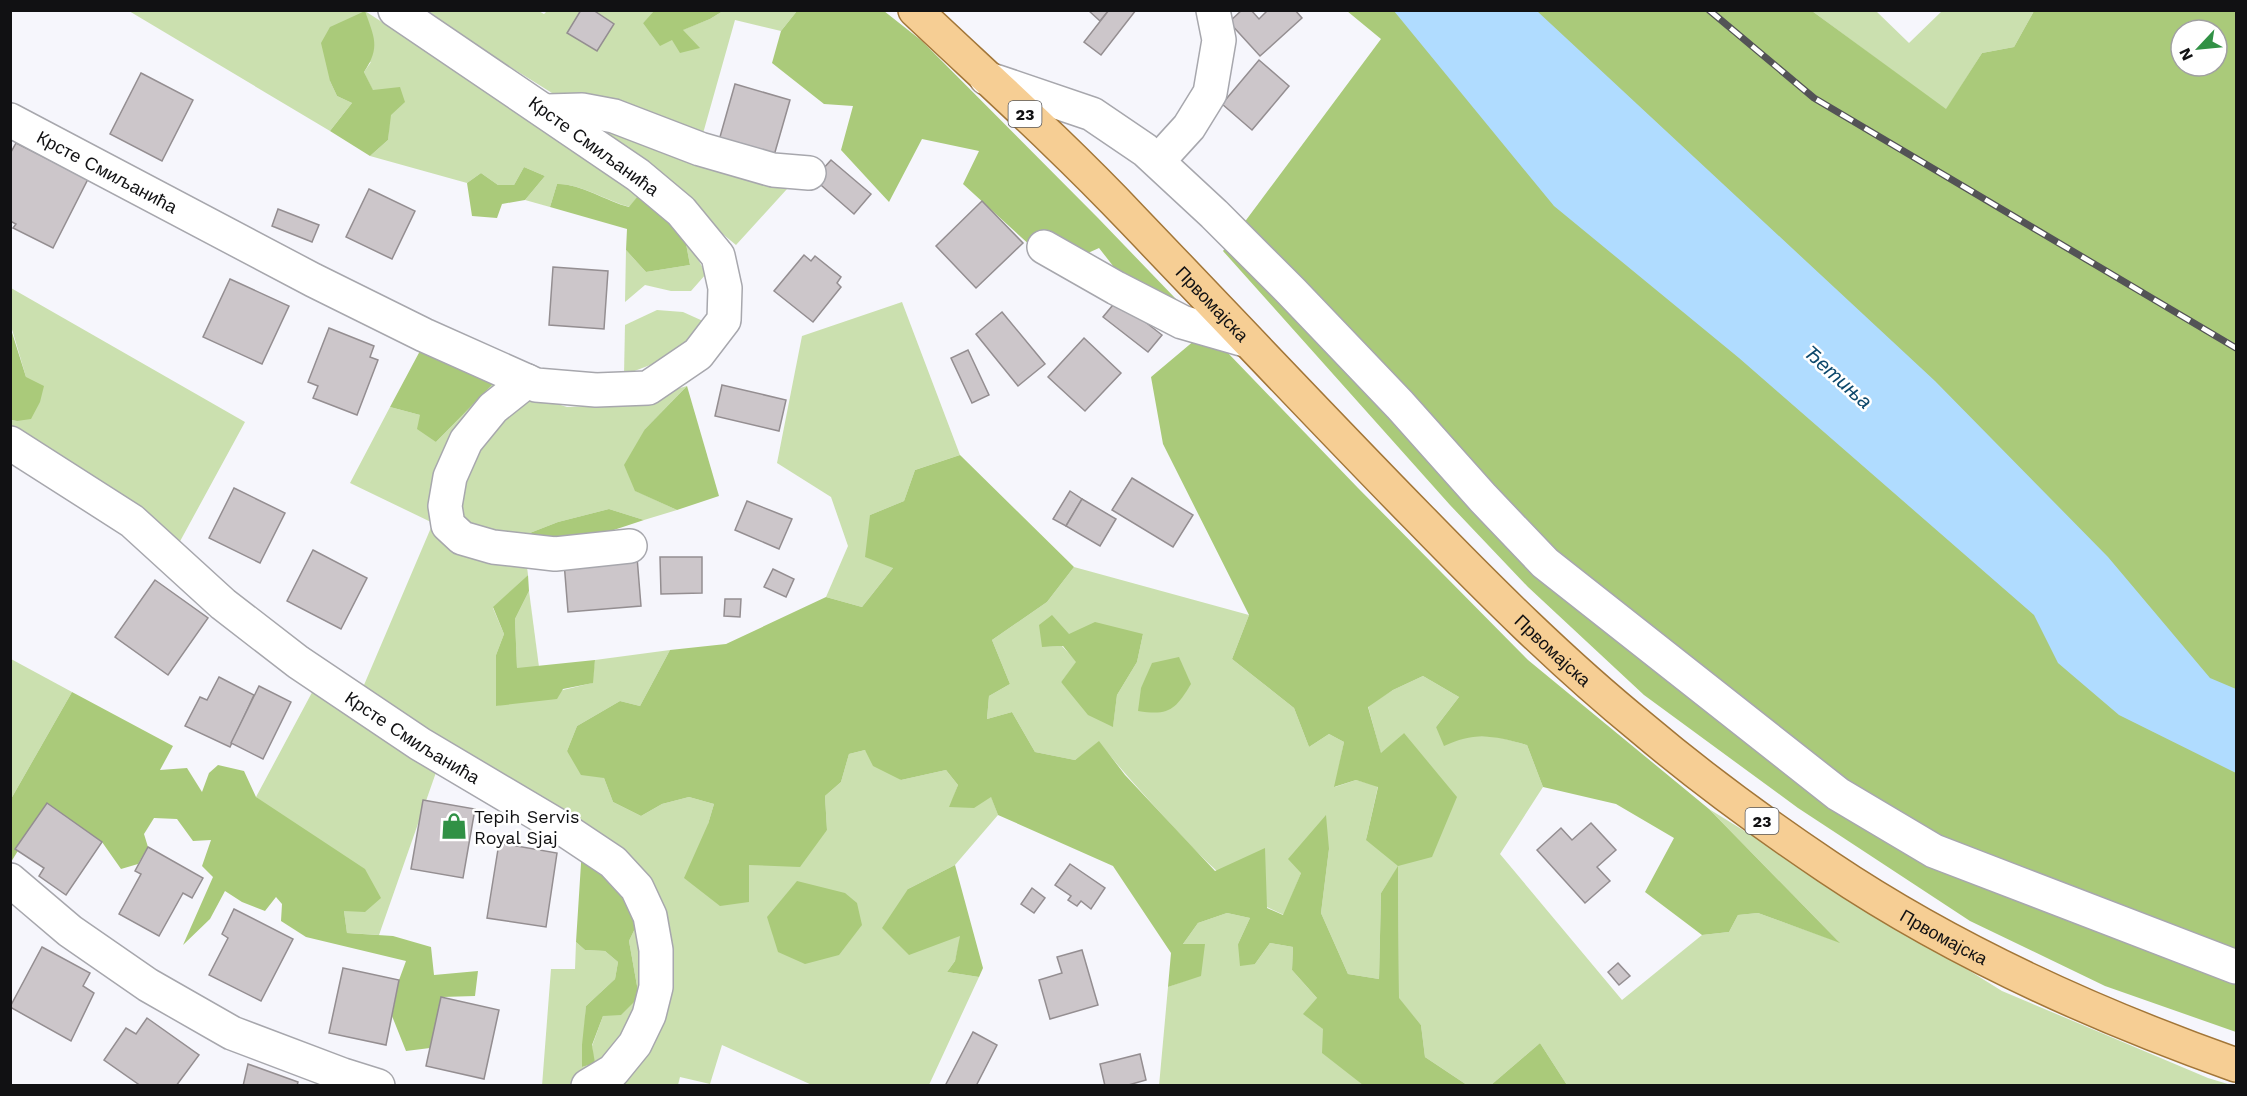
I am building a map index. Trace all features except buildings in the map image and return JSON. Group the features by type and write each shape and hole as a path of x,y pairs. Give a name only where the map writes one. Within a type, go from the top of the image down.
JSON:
{"main road":[{"name":"Првомајска","path":"915,10 1088,174 1473,573 1582,677 1687,764 1789,840 1929,928 2004,968 2113,1017 2236,1065"}],"street":[{"name":"Крсте Смиљанића","path":"10,120 313,280 536,385 596,390 648,388 699,354 724,320 725,288 718,256 681,212 638,175 395,10"},
{"path":"1158,161 1189,127 1210,93 1219,40 1214,10"},
{"name":"Првомајска","path":"986,78 1092,114 1145,150 1299,299 1545,563 1838,794 1934,850 2236,967"},
{"path":"546,111 582,110 614,116 710,152 773,170 809,173"},
{"path":"1044,247 1182,322 1248,341"},
{"path":"527,381 493,408 466,441 450,477 445,506 448,525 462,538 494,547 555,554 630,546"},
{"name":"Крсте Смиљанића","path":"10,442 132,521 223,604 298,662 420,744 565,830 613,862 637,888 650,916 656,950 654,997 649,1015 635,1044 613,1071 588,1086"},
{"path":"10,880 70,931 148,985 232,1033 378,1086"}],"green space":[{"path":"537,10 544,14 548,10 655,11 643,23 682,30 723,11 797,11 781,31 735,20 702,137 787,189 736,245 552,93 421,11"},
{"path":"655,10 723,11 683,30 700,48 680,53 672,40 660,46 643,23"},
{"path":"129,11 365,11 642,191 630,207 584,189 557,184 550,207 525,200 545,176 524,167 514,185 498,185 481,173 467,183 370,156 388,140 390,115 373,91 364,72 371,62 330,81 337,96 352,103 330,131"},
{"path":"365,11 373,35 374,49 373,56 364,72 373,90 400,87 405,102 391,115 388,140 370,156 330,131 352,103 337,96 330,81 321,43 330,27"},
{"path":"797,11 884,11 922,41 1098,218 1358,488 1528,660 1709,809 1840,943 1758,913 1738,915 1729,932 1702,935 1645,892 1674,838 1616,804 1543,787 1527,745 1505,739 1475,737 1444,746 1436,727 1459,697 1423,676 1393,690 1368,707 1381,753 1404,733 1457,797 1432,857 1398,866 1366,840 1378,787 1356,780 1334,787 1344,742 1329,734 1309,747 1294,708 1232,659 1249,615 1163,444 1151,377 1195,340 1121,276 1099,248 1055,268 963,184 979,151 922,139 889,202 841,150 853,106 824,104 772,63 781,31"},
{"path":"1347,11 1812,11 1946,109 1982,53 2014,47 2034,11 2236,11 2236,1032 2105,986 1970,921 1798,808 1644,695 1528,587 1450,505 1223,251 1381,39"},
{"path":"1812,11 1876,11 1909,43 1942,11 2034,11 2014,47 1982,53 1946,110"},
{"path":"524,167 545,176 525,200 502,204 497,218 472,216 467,183 481,173 498,185 514,185"},
{"path":"557,184 574,186 629,207 642,191 684,233 690,265 646,272 626,250 627,229 550,207"},
{"path":"684,233 706,274 691,291 671,291 645,285 625,302 626,250 646,272 690,265"},
{"path":"11,288 245,422 178,545 11,430 10,420 17,421 26,377 11,326"},
{"path":"902,302 960,455 915,470 904,501 870,515 893,568 862,607 826,597 848,546 831,497 777,463 802,336"},
{"path":"657,310 683,312 703,321 695,336 658,362 624,375 625,325"},
{"path":"10,326 26,377 44,386 40,402 31,419 11,420"},
{"path":"421,349 493,384 436,442 417,429 420,415 390,407"},
{"path":"493,384 567,407 620,405 687,386 645,429 636,491 677,510 644,520 609,509 558,522 517,538 526,559 528,575 493,608 504,634 496,655 496,706 592,683 595,660 670,650 640,706 620,701 577,726 567,751 604,778 613,802 641,816 662,804 689,797 714,804 708,824 748,865 827,830 825,796 841,782 849,754 865,750 901,780 946,770 958,785 950,807 991,796 998,815 955,865 908,889 961,936 955,961 947,972 979,977 929,1085 812,1085 722,1045 710,1084 680,1077 678,1085 617,1085 627,1080 658,894 361,692 433,523 350,483 390,407 420,415 436,442"},
{"path":"687,386 719,496 677,510 635,491 624,465 645,429"},
{"path":"960,455 1074,567 1047,602 992,640 1010,684 989,696 987,719 1012,712 1035,752 1075,760 1099,741 1125,775 1215,871 1265,848 1267,908 1283,915 1301,873 1288,859 1326,815 1329,849 1321,913 1348,974 1379,979 1381,893 1398,866 1399,998 1421,1025 1425,1057 1467,1085 1363,1085 1322,1053 1323,1029 1303,1014 1317,998 1292,970 1293,947 1270,943 1255,964 1240,966 1238,944 1250,918 1227,913 1198,923 1183,944 1205,944 1201,976 1168,987 1171,953 1113,866 998,815 991,797 974,808 949,807 958,785 946,770 901,780 873,766 865,750 849,754 841,782 825,796 827,830 800,867 749,865 749,902 720,906 684,878 708,824 714,804 689,797 662,804 641,816 613,802 604,778 581,775 567,751 577,726 620,701 640,706 670,650 726,644 826,597 862,607 893,568 865,557 870,515 904,501 915,470"},
{"path":"609,509 644,520 526,559 517,538 558,522"},
{"path":"1074,567 1249,615 1232,659 1294,708 1309,747 1329,734 1344,742 1335,787 1356,780 1378,786 1366,840 1404,733 1381,754 1368,706 1393,690 1423,676 1459,697 1436,727 1460,737 1495,736 1527,745 1543,787 1500,854 1622,1000 1702,935 1729,932 1738,915 1758,913 1839,942 1709,809 2002,991 2208,1078 2231,1085 1567,1085 1540,1043 1491,1085 1467,1085 1425,1057 1421,1025 1399,999 1398,867 1381,893 1379,979 1348,974 1321,913 1329,849 1301,873 1284,915 1251,898 1207,862 1142,793 1099,742 1075,760 1035,752 1012,712 987,719 989,696 1010,684 992,640 1047,602","holes":["1143,634 1137,662 1117,695 1113,726 1061,682 1077,662 1062,646 1042,647"]},
{"path":"528,575 529,591 515,619 517,668 595,660 593,683 563,689 557,699 496,706 496,655 504,634 493,607"},
{"path":"529,591 539,667 517,669 515,619"},
{"path":"1052,615 1069,634 1095,622 1143,634 1137,662 1117,695 1113,727 1088,715 1061,682 1076,662 1063,646 1042,647 1039,625"},
{"path":"1179,657 1191,684 1180,700 1164,712 1138,711 1141,688 1152,663"},
{"path":"11,659 72,692 11,799"},
{"path":"316,685 440,761 379,935 347,933 344,911 256,797"},
{"path":"72,692 173,746 160,770 187,768 202,792 209,773 218,765 244,771 256,797 365,869 381,898 365,912 344,911 347,933 393,936 431,947 434,975 478,971 475,996 442,997 430,1048 406,1051 392,1016 399,980 406,961 306,937 281,921 282,904 276,897 265,911 242,902 225,891 210,919 183,945 213,877 202,866 211,840 193,841 177,819 154,818 144,834 148,847 138,864 121,869 102,842 47,804 11,862 11,799"},
{"path":"582,848 618,873 639,920 629,941 639,997 621,1015 603,1016 592,1045 595,1063 582,1067 586,1006 615,979 618,962 605,951 585,950 576,942"},
{"path":"955,865 983,968 979,977 947,972 955,961 960,936 909,955 882,928 908,889"},
{"path":"797,881 845,893 857,903 862,925 839,955 805,964 778,952 767,917"},
{"path":"1227,913 1250,918 1238,944 1255,964 1270,943 1293,947 1292,970 1317,998 1323,1029 1363,1085 1159,1086 1168,987 1201,975 1183,944 1198,923"},
{"path":"639,920 647,955 638,1023 575,1085 542,1086 551,969 575,969 576,942 585,950 605,951 618,962 615,979 586,1006 582,1067 594,1063 592,1046 603,1016 639,997 629,941"},
{"path":"1540,1043 1567,1085 1491,1085"}],"water":[{"name":"Ђетиња","path":"1394,11 1537,11 1935,381 2108,557 2210,678 2236,689 2236,773 2119,715 2058,663 2034,615 1739,358 1554,206"}],"railway":[{"path":"1709,10 1814,98 2236,348"}],"place":[{"name":"Tepih Servis Royal Sjaj","path":"454,826"}]}
